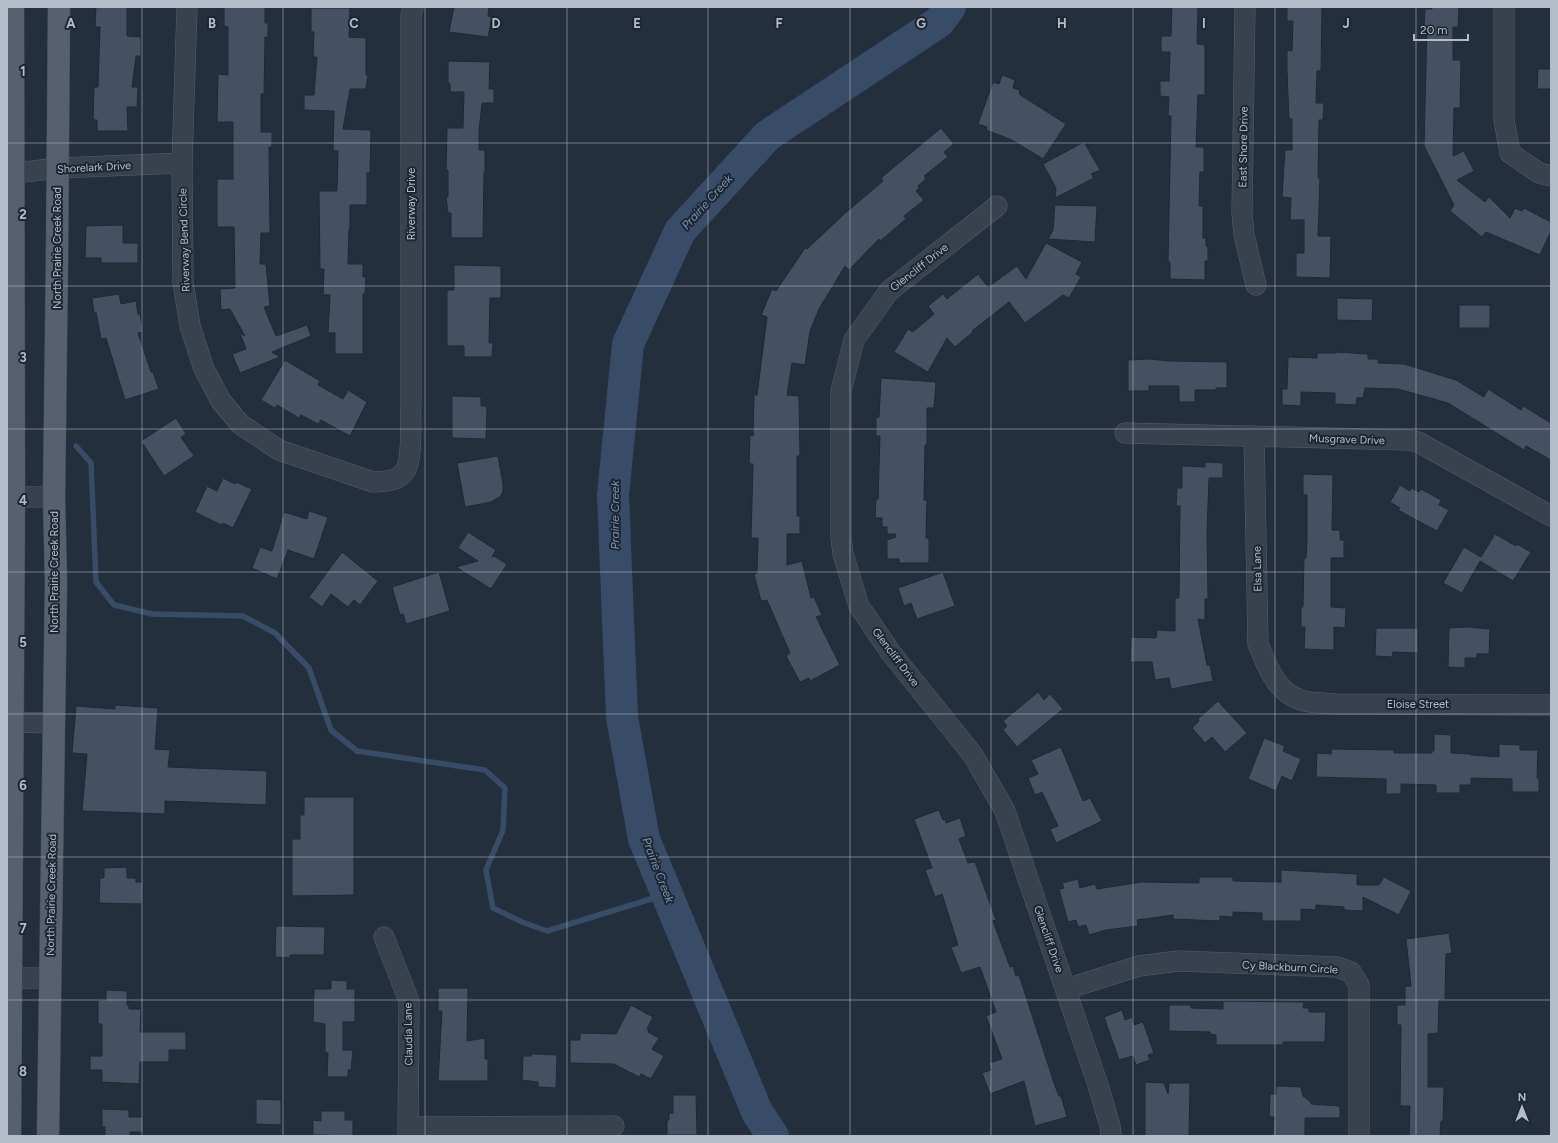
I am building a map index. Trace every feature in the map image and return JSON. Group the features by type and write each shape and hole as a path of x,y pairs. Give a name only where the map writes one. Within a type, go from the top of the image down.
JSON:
{"main road":[{"path":"10,1136 10,497 13,7"},
{"name":"North Prairie Creek Road","path":"48,1136 56,582 54,497 59,7"}],"street":[{"name":"Riverway Bend Circle","path":"187,7 182,163 183,282 190,326 204,369 221,401 240,424 279,450 373,482 386,482 398,478 406,469 409,456 411,402"},
{"name":"Riverway Drive","path":"411,402 411,15 413,7"},
{"name":"East Shore Drive","path":"1244,7 1242,213 1244,235 1256,285"},
{"path":"1504,7 1504,120 1510,153 1539,173 1551,176"},
{"name":"Shorelark Drive","path":"11,174 58,168 182,163"},
{"name":"Glencliff Drive","path":"997,206 889,291 854,340 840,391 842,554 859,606 891,653 973,755 1005,811 1098,1085 1110,1126 1111,1136"},
{"name":"Musgrave Drive","path":"1125,433 1408,440 1418,442 1551,516"},
{"name":"Elsa Lane","path":"1254,436 1258,644 1270,674 1286,693"},
{"path":"10,497 54,497"},
{"name":"Eloise Street","path":"1286,693 1307,702 1334,704 1551,704"},
{"path":"10,722 53,723"},
{"name":"Claudia Lane","path":"384,937 409,1001 408,1132"},
{"name":"Cy Blackburn Circle","path":"1066,989 1139,966 1178,961 1337,967 1351,972 1359,985 1359,1136"},
{"path":"9,978 50,978"},
{"path":"408,1132 614,1126"}],"building":[{"path":"96,7 127,7 127,36 141,37 141,56 136,56 132,87 138,87 137,107 127,107 128,131 97,131 97,120 93,120 94,87 98,87 100,27 95,27"},
{"path":"224,7 265,7 265,23 268,23 268,38 265,37 264,94 261,94 261,132 272,132 272,147 269,147 270,233 261,233 260,264 266,264 270,306 264,307 276,336 307,325 311,336 272,352 280,357 240,373 232,354 246,349 240,333 245,336 230,309 221,310 220,289 235,288 234,227 217,227 217,179 233,179 233,122 217,122 218,74 228,75 228,27 224,26"},
{"path":"454,7 489,7 488,16 492,17 488,37 449,32"},
{"path":"1172,7 1198,7 1197,44 1205,45 1205,95 1198,95 1196,147 1204,147 1204,172 1200,172 1199,206 1203,206 1203,238 1206,238 1206,246 1208,247 1208,261 1205,261 1205,280 1170,279 1170,262 1168,262 1171,116 1168,116 1169,97 1160,96 1160,81 1169,81 1170,52 1161,52 1161,36 1171,36"},
{"path":"1287,7 1322,7 1321,71 1317,71 1316,103 1324,103 1323,120 1319,120 1318,178 1320,178 1318,236 1331,236 1330,278 1296,277 1296,253 1304,253 1304,220 1290,220 1291,198 1282,197 1285,150 1292,150 1292,119 1289,119 1287,50 1292,51 1293,21 1287,21"},
{"path":"1432,7 1459,7 1458,27 1453,27 1453,60 1461,60 1460,108 1454,108 1453,156 1464,151 1474,171 1457,180 1485,202 1489,197 1510,218 1515,208 1522,211 1524,208 1551,222 1551,231 1540,255 1486,232 1482,237 1450,211 1454,205 1424,146 1427,26 1424,26 1425,9 1432,9"},
{"path":"311,8 350,8 349,37 366,38 366,75 368,75 366,89 350,89 343,129 371,130 370,173 367,173 367,205 350,205 349,229 348,264 363,264 363,277 366,277 365,294 363,294 363,354 335,354 335,333 328,333 330,295 323,295 324,269 320,269 319,191 337,191 338,151 333,151 334,111 304,110 304,95 314,95 317,57 313,57 314,32 311,32"},
{"path":"448,61 490,62 489,89 494,89 494,103 482,103 479,131 479,150 485,150 483,238 451,238 451,213 448,213 446,197 448,197 448,170 446,170 447,128 463,128 464,92 450,92 450,83 448,83"},
{"path":"1538,69 1551,69 1551,89 1537,89"},
{"path":"1002,75 1015,80 1013,88 1020,90 1019,94 1066,124 1043,159 1012,140 986,130 987,127 978,124 993,82 999,84"},
{"path":"941,128 954,144 944,152 948,157 924,176 926,179 918,186 919,188 916,191 924,200 904,216 906,219 880,241 879,239 849,270 845,266 819,309 810,331 805,365 792,363 787,395 799,396 800,456 797,456 797,516 800,516 800,534 787,534 787,565 802,561 811,598 814,597 822,615 816,617 840,665 810,681 809,678 800,682 786,656 790,653 767,600 761,601 754,574 757,573 758,538 751,538 753,464 749,464 750,435 753,436 754,395 757,395 767,317 761,315 772,289 776,291 805,248 807,249 843,215 883,181 881,178"},
{"path":"1084,142 1100,170 1091,174 1094,178 1055,198 1056,188 1043,164"},
{"path":"1055,205 1097,206 1095,242 1048,239 1053,230"},
{"path":"123,225 123,243 138,243 138,263 101,263 101,258 85,258 86,226"},
{"path":"1046,243 1082,262 1076,274 1081,277 1069,298 1063,295 1025,323 1009,302 972,331 973,332 955,347 947,338 928,372 894,352 908,329 913,332 934,314 928,306 943,294 947,299 978,274 988,287 1017,266 1026,279"},
{"path":"454,265 501,266 501,298 490,298 489,343 493,343 492,357 464,357 464,346 447,346 447,290 454,290"},
{"path":"119,294 121,304 136,301 143,332 138,333 151,372 153,372 159,389 125,400 106,338 101,339 96,312 94,313 92,298"},
{"path":"1337,298 1373,299 1372,321 1337,320"},
{"path":"1459,305 1490,305 1490,328 1459,328"},
{"path":"1336,352 1368,354 1368,359 1378,359 1378,363 1404,364 1456,380 1484,397 1488,389 1521,410 1523,406 1551,423 1551,460 1526,446 1524,450 1448,403 1398,389 1365,388 1363,398 1357,398 1356,405 1335,404 1335,393 1301,392 1301,406 1282,405 1282,389 1287,389 1288,357 1317,358 1317,353"},
{"path":"1149,359 1227,362 1227,388 1216,388 1216,390 1195,390 1195,402 1179,402 1179,386 1149,386 1149,391 1128,391 1128,360"},
{"path":"285,360 320,381 318,385 343,399 348,390 367,402 350,436 321,420 318,424 301,415 299,418 277,405 275,408 261,400"},
{"path":"881,378 936,382 934,408 927,408 927,445 925,445 924,500 927,500 926,538 929,538 929,563 899,563 899,559 887,559 887,540 896,537 895,534 887,534 887,527 882,527 882,518 875,518 876,499 878,499 880,436 876,436 876,417 879,417"},
{"path":"452,396 481,397 481,406 487,406 486,439 452,438"},
{"path":"176,418 186,434 181,437 194,456 164,476 141,441"},
{"path":"498,456 503,484 501,496 491,502 465,507 457,463"},
{"path":"1205,462 1223,463 1223,478 1209,478 1207,532 1208,599 1205,599 1205,620 1198,619 1207,665 1210,665 1213,681 1171,689 1169,678 1155,680 1152,662 1130,662 1131,637 1156,638 1157,630 1175,631 1175,598 1179,598 1180,506 1176,506 1177,488 1182,488 1182,466 1205,467"},
{"path":"1303,474 1333,475 1332,530 1340,530 1340,540 1344,540 1344,558 1331,558 1331,607 1346,608 1345,628 1334,627 1334,650 1304,649 1305,627 1301,627 1301,607 1303,607 1304,558 1306,558 1307,495 1303,495"},
{"path":"223,478 235,484 236,482 252,489 233,528 223,523 221,525 195,512 207,486 217,491"},
{"path":"1400,485 1410,491 1411,488 1419,492 1421,489 1441,500 1439,505 1449,510 1437,531 1398,510 1400,508 1390,502"},
{"path":"309,511 328,517 314,559 288,550 277,579 252,568 260,547 272,551 284,512 307,519"},
{"path":"468,532 496,550 492,557 494,556 507,564 491,589 456,567 478,561 458,548"},
{"path":"1495,534 1516,546 1517,544 1531,552 1513,581 1480,561 1462,593 1443,583 1464,547 1481,557"},
{"path":"342,552 378,581 360,605 354,600 348,607 331,594 322,607 309,597"},
{"path":"439,572 450,611 406,624 403,614 400,615 392,587"},
{"path":"943,572 955,606 917,619 911,603 904,606 898,588"},
{"path":"1468,627 1490,629 1489,654 1477,654 1477,658 1465,658 1465,668 1448,667 1449,628"},
{"path":"1376,628 1418,628 1418,653 1393,652 1392,657 1375,656"},
{"path":"1038,692 1044,700 1050,694 1063,709 1017,747 1003,730 1007,726 1003,721"},
{"path":"1218,701 1247,733 1225,752 1212,737 1205,743 1192,728 1199,721 1198,719"},
{"path":"115,705 158,708 155,749 170,750 168,767 267,771 266,805 165,801 165,814 82,811 87,754 72,753 76,706 115,709"},
{"path":"1434,734 1451,735 1451,753 1499,757 1499,744 1520,745 1520,750 1538,750 1537,778 1539,778 1539,792 1512,792 1512,779 1471,778 1471,785 1460,785 1460,793 1436,793 1436,785 1401,784 1401,794 1386,794 1386,779 1316,777 1317,753 1331,754 1332,749 1394,750 1394,753 1432,753 1432,751 1434,751"},
{"path":"1264,738 1285,746 1283,751 1301,759 1292,781 1282,776 1276,791 1248,779"},
{"path":"1061,747 1083,801 1090,798 1102,821 1056,843 1050,829 1058,826 1042,792 1035,795 1028,778 1038,774 1031,760"},
{"path":"304,797 354,797 354,895 292,896 292,839 300,839 300,815 304,815"},
{"path":"939,810 943,820 945,819 946,823 960,818 966,836 959,839 968,863 975,862 996,920 993,921 1010,967 1013,966 1016,976 1019,975 1055,1086 1059,1096 1061,1096 1067,1117 1035,1126 1024,1081 990,1094 982,1073 991,1070 989,1063 1002,1059 986,1016 996,1012 980,967 961,973 951,947 958,945 942,894 935,897 925,870 932,868 914,819"},
{"path":"127,867 127,878 136,878 136,882 143,882 142,904 99,903 100,878 104,878 104,868"},
{"path":"1281,870 1357,874 1357,885 1379,885 1384,877 1411,891 1399,915 1363,897 1363,911 1344,910 1344,907 1316,905 1316,910 1301,909 1301,921 1262,921 1262,913 1233,912 1233,917 1220,916 1220,921 1173,919 1173,915 1137,920 1138,926 1106,930 1089,935 1086,925 1078,927 1076,920 1068,922 1059,889 1064,888 1062,883 1078,879 1080,888 1095,884 1097,889 1142,882 1199,883 1199,877 1233,877 1233,881 1281,882"},
{"path":"276,926 325,927 324,955 290,955 290,958 275,957"},
{"path":"1449,933 1452,953 1446,954 1445,1000 1439,1000 1438,1033 1428,1034 1428,1087 1444,1087 1443,1121 1441,1121 1440,1136 1409,1136 1410,1106 1400,1106 1401,1025 1397,1025 1397,1005 1405,1005 1405,986 1411,986 1406,939"},
{"path":"331,980 347,981 347,989 355,989 355,1022 343,1022 343,1050 353,1050 351,1070 348,1070 348,1077 327,1077 328,1053 325,1053 325,1024 313,1022 314,989 331,989"},
{"path":"438,988 468,988 467,1041 485,1038 485,1059 488,1059 488,1081 438,1081 442,1011 438,1011"},
{"path":"106,990 127,991 127,1005 129,1005 129,1009 141,1009 140,1032 186,1032 186,1050 169,1050 169,1062 140,1062 139,1084 102,1082 102,1070 90,1070 90,1056 102,1056 102,1024 98,1024 98,1000 106,1000"},
{"path":"1223,1001 1304,1002 1303,1008 1309,1008 1309,1012 1326,1012 1325,1042 1283,1042 1283,1045 1216,1045 1216,1035 1210,1034 1210,1032 1169,1031 1169,1005 1191,1005 1191,1008 1223,1009"},
{"path":"631,1005 653,1017 647,1029 649,1030 648,1032 659,1038 652,1049 664,1056 651,1079 641,1074 639,1077 614,1064 570,1063 570,1040 580,1040 580,1033 616,1034"},
{"path":"1122,1010 1125,1020 1132,1017 1134,1025 1143,1022 1154,1053 1148,1055 1150,1060 1136,1065 1133,1056 1119,1060 1104,1017"},
{"path":"531,1054 557,1055 556,1088 538,1087 538,1082 522,1080 523,1056 531,1056"},
{"path":"1145,1082 1164,1083 1168,1094 1169,1083 1190,1083 1189,1136 1145,1136"},
{"path":"1276,1086 1301,1087 1303,1096 1311,1102 1311,1104 1340,1106 1340,1118 1305,1118 1305,1136 1273,1136 1274,1117 1269,1117 1270,1094 1276,1094"},
{"path":"673,1095 696,1095 697,1135 667,1135 667,1120 669,1120 669,1113 673,1113"},
{"path":"256,1099 281,1100 281,1125 256,1124"},
{"path":"102,1109 129,1110 129,1117 143,1117 143,1132 130,1132 130,1136 105,1136 105,1127 102,1127"},
{"path":"321,1111 345,1111 345,1120 353,1120 353,1136 313,1135 313,1120 321,1121"}],"waterway":[{"name":"Prairie Creek","path":"773,1136 757,1112 644,839 622,717 613,495 628,344 680,231 767,136 939,22 950,7"},
{"path":"76,446 91,463 96,582 114,605 152,614 243,616 275,633 309,668 331,730 357,751 485,770 505,788 503,830 486,870 493,908 522,922 547,931 667,894"}]}
